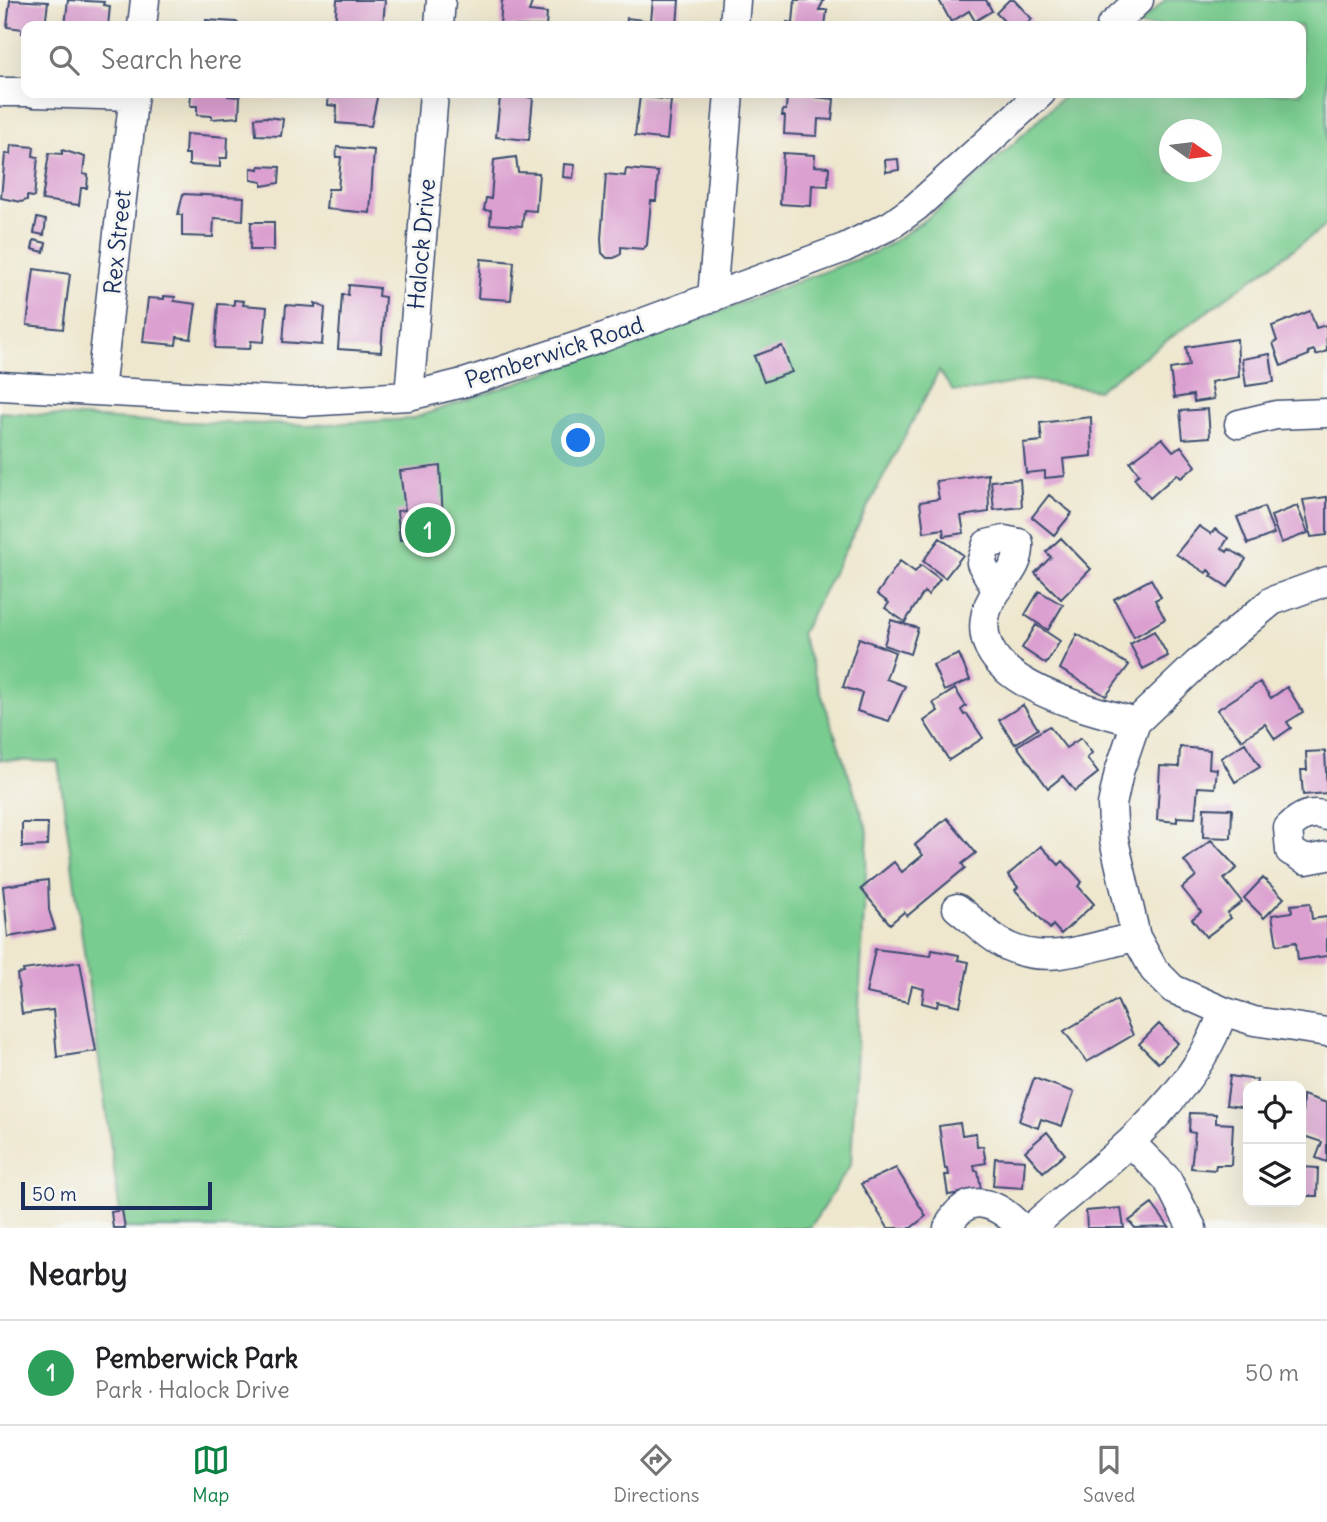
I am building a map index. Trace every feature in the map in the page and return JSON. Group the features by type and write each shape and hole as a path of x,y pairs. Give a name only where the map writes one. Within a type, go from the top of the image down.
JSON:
{"street":[{"path":"143,21 145,0"},
{"path":"439,21 441,0"},
{"path":"735,21 737,0"},
{"path":"1116,21 1139,0"},
{"path":"0,92 21,92"},
{"name":"Rex Street","path":"100,391 134,98"},
{"name":"Halock Drive","path":"409,396 434,98"},
{"path":"712,298 729,98"},
{"name":"Pemberwick Road","path":"0,386 303,402 409,396 467,382 596,340 712,298 844,248 891,225 982,149 1036,98"},
{"path":"1239,424 1276,415 1327,413"},
{"path":"1327,580 1272,601 1198,663 1136,722 1118,772 1112,805 1114,840 1136,937 1154,970 1173,989 1223,1011 1254,1021 1327,1032"},
{"path":"996,590 986,613 984,636 1013,675 1038,692 1136,722"},
{"path":"1327,816 1318,813 1300,816 1289,828 1290,851 1306,860 1327,856"},
{"path":"957,908 1009,947 1043,955 1065,954 1136,937"},
{"path":"1031,1228 1130,1142 1190,1076 1215,1037 1223,1011"},
{"path":"1130,1142 1167,1179 1192,1228"},
{"path":"948,1228 955,1213 977,1203 1003,1209 1021,1228"}],"green space":[{"path":"1165,0 1327,0 1327,225 1098,390 1029,380 971,391 953,391 939,371 801,634 868,832 851,1164 810,1228 122,1228 58,762 0,760 0,412 146,421 310,425 411,419 687,324 875,252 952,199 1062,98 1306,98 1306,21 1142,21"}],"building":[{"path":"10,0 48,2 46,21 21,21 21,29 7,27"},
{"path":"68,0 104,2 103,5 110,6 108,21 66,21"},
{"path":"337,0 385,0 383,21 335,21"},
{"path":"502,0 533,0 529,11 547,13 546,21 500,21"},
{"path":"653,0 679,0 677,21 651,21"},
{"path":"795,0 824,0 819,10 827,10 826,21 793,21"},
{"path":"939,0 986,0 992,11 975,21 969,11 950,21"},
{"path":"1009,0 1014,0 1032,19 1004,21 996,13"},
{"path":"627,18 651,21 627,21"},
{"path":"191,98 240,98 239,117 212,119 212,116 197,115 197,106 190,106"},
{"path":"329,98 377,98 371,126 336,123 337,106 328,105"},
{"path":"500,98 533,98 529,140 496,137"},
{"path":"640,98 671,100 667,140 635,136"},
{"path":"787,98 834,99 832,120 818,119 817,136 784,134 785,116 782,116 783,110 786,110"},
{"path":"255,118 283,119 281,136 256,135"},
{"path":"186,134 228,137 227,158 220,158 220,167 189,165 189,154 185,154"},
{"path":"11,145 34,147 33,156 38,157 34,197 27,196 27,200 21,202 1,198 5,154 10,154"},
{"path":"337,147 374,150 370,213 326,209 328,189 338,189 341,157 336,157"},
{"path":"62,150 85,157 83,174 88,175 87,188 81,188 79,205 42,200 49,153 62,154"},
{"path":"783,153 815,155 814,166 829,167 828,186 812,185 811,206 780,204"},
{"path":"516,157 518,172 539,173 536,211 524,210 522,226 490,224 491,211 484,210 486,198 491,199 494,160"},
{"path":"898,159 899,170 886,172 885,160"},
{"path":"564,164 575,165 573,178 563,177"},
{"path":"259,166 280,167 279,183 262,186 262,182 251,180 251,168 259,169"},
{"path":"626,169 658,172 656,201 651,201 647,245 643,249 621,247 621,254 607,258 602,253 601,239 606,174 625,176"},
{"path":"183,194 244,197 243,220 214,218 213,237 182,236 182,215 178,215"},
{"path":"37,218 46,220 44,235 34,233"},
{"path":"251,222 274,222 274,250 250,250"},
{"path":"34,240 46,243 44,252 32,249"},
{"path":"481,259 514,262 511,300 478,298"},
{"path":"34,269 70,274 63,329 27,325"},
{"path":"349,285 379,288 378,296 385,297 381,352 338,349 342,295 348,295"},
{"path":"164,296 175,297 174,301 196,304 191,339 177,337 176,345 143,342 148,298 164,299"},
{"path":"234,300 244,301 243,305 267,307 264,342 251,341 250,349 215,348 218,304 234,305"},
{"path":"315,303 325,308 322,345 283,342 286,305 315,307"},
{"path":"1310,311 1316,328 1326,325 1327,351 1316,355 1314,350 1308,352 1309,355 1281,366 1273,343 1277,341 1272,326"},
{"path":"1237,339 1239,377 1211,382 1214,399 1194,402 1193,395 1174,398 1170,369 1189,366 1186,347"},
{"path":"782,346 792,372 764,382 754,356"},
{"path":"1270,354 1274,382 1246,386 1242,359"},
{"path":"1208,409 1210,437 1183,439 1180,411"},
{"path":"1091,417 1092,456 1063,459 1065,476 1045,478 1045,471 1026,473 1023,443 1042,441 1040,423"},
{"path":"1162,438 1173,451 1181,446 1196,466 1181,478 1177,474 1150,498 1134,478 1139,474 1130,462"},
{"path":"440,466 444,536 400,540 397,511 405,510 400,471"},
{"path":"988,474 989,512 961,516 964,533 944,536 943,529 924,532 920,502 939,499 936,481"},
{"path":"1020,479 1022,507 994,510 991,481"},
{"path":"1049,495 1072,513 1054,535 1032,517"},
{"path":"1327,497 1327,535 1311,537 1303,500"},
{"path":"1297,506 1308,533 1281,543 1271,516"},
{"path":"1264,507 1274,534 1248,544 1237,517"},
{"path":"1199,526 1211,534 1215,529 1228,538 1222,548 1246,559 1228,587 1211,576 1213,574 1208,570 1206,573 1176,554"},
{"path":"940,538 963,555 945,578 923,561"},
{"path":"1061,538 1091,569 1061,599 1035,573 1051,557 1046,552"},
{"path":"900,561 915,572 921,565 940,579 928,595 924,592 905,622 885,608 889,603 877,594"},
{"path":"1151,579 1161,597 1155,600 1165,619 1134,637 1114,599"},
{"path":"1039,591 1063,605 1048,630 1025,615"},
{"path":"891,620 918,628 910,654 884,645"},
{"path":"1036,625 1060,641 1046,664 1022,648"},
{"path":"1154,631 1168,656 1143,669 1130,644"},
{"path":"1077,634 1129,665 1106,696 1060,669"},
{"path":"859,638 895,652 886,679 905,686 889,721 857,711 862,693 843,687"},
{"path":"959,654 970,680 944,691 933,665"},
{"path":"1260,682 1271,698 1287,687 1303,712 1287,722 1291,728 1275,739 1265,724 1242,740 1217,710"},
{"path":"955,689 966,706 961,710 964,715 967,714 983,738 949,760 924,721 938,711 933,703"},
{"path":"1023,705 1038,729 1015,744 999,720"},
{"path":"1049,726 1066,748 1081,738 1092,753 1087,758 1098,773 1075,791 1063,776 1048,788 1017,746"},
{"path":"1245,743 1260,767 1235,782 1221,758"},
{"path":"1180,747 1210,750 1209,768 1217,769 1215,788 1198,787 1195,818 1177,817 1177,822 1157,820 1160,766 1179,767"},
{"path":"1325,751 1327,793 1303,795 1301,770 1307,770 1306,752"},
{"path":"1204,808 1232,809 1231,838 1203,837"},
{"path":"947,818 976,853 962,864 965,868 907,916 904,912 890,924 861,889 894,862 902,872 923,855 915,845"},
{"path":"22,823 48,823 47,846 22,847"},
{"path":"1211,840 1237,868 1224,879 1242,902 1227,913 1231,918 1206,937 1192,919 1201,912 1182,888 1196,876 1184,861"},
{"path":"1041,846 1059,865 1063,861 1082,882 1078,886 1094,904 1061,934 1053,925 1050,929 1015,890 1018,887 1008,875"},
{"path":"1263,878 1284,898 1264,918 1244,898"},
{"path":"48,880 49,910 55,929 8,937 3,886"},
{"path":"1310,903 1312,919 1327,917 1327,956 1298,960 1296,942 1277,945 1272,915 1292,912 1291,905"},
{"path":"875,949 931,956 932,950 959,955 958,960 969,962 960,1006 938,1001 937,1007 922,1003 924,989 912,986 908,1002 866,993"},
{"path":"80,962 96,1051 57,1057 53,1010 22,1014 17,974 24,973 23,970"},
{"path":"1117,1000 1133,1035 1087,1062 1064,1031"},
{"path":"1159,1024 1178,1043 1158,1063 1139,1044"},
{"path":"1230,1076 1257,1080 1243,1081 1243,1107 1226,1105"},
{"path":"1034,1078 1074,1092 1062,1126 1041,1119 1038,1128 1019,1121"},
{"path":"1306,1096 1327,1103 1327,1162 1316,1158 1322,1142 1306,1137"},
{"path":"1190,1113 1216,1114 1216,1123 1233,1124 1231,1165 1216,1165 1215,1170 1191,1168 1195,1133 1189,1132"},
{"path":"960,1123 962,1135 976,1133 977,1147 983,1146 986,1163 974,1165 975,1171 978,1171 981,1190 948,1195 945,1175 949,1175 948,1169 945,1169 939,1126"},
{"path":"1047,1132 1065,1154 1043,1172 1025,1151"},
{"path":"995,1158 1025,1160 1023,1188 993,1186"},
{"path":"1306,1167 1318,1168 1317,1196 1306,1196"},
{"path":"896,1168 926,1216 911,1228 888,1228 861,1184"},
{"path":"1152,1204 1169,1227 1135,1228 1129,1221"},
{"path":"1121,1208 1124,1228 1087,1228 1086,1211"},
{"path":"122,1210 125,1228 113,1228 111,1212"}],"place":[{"name":"Pemberwick Park","path":"428,530"}]}
